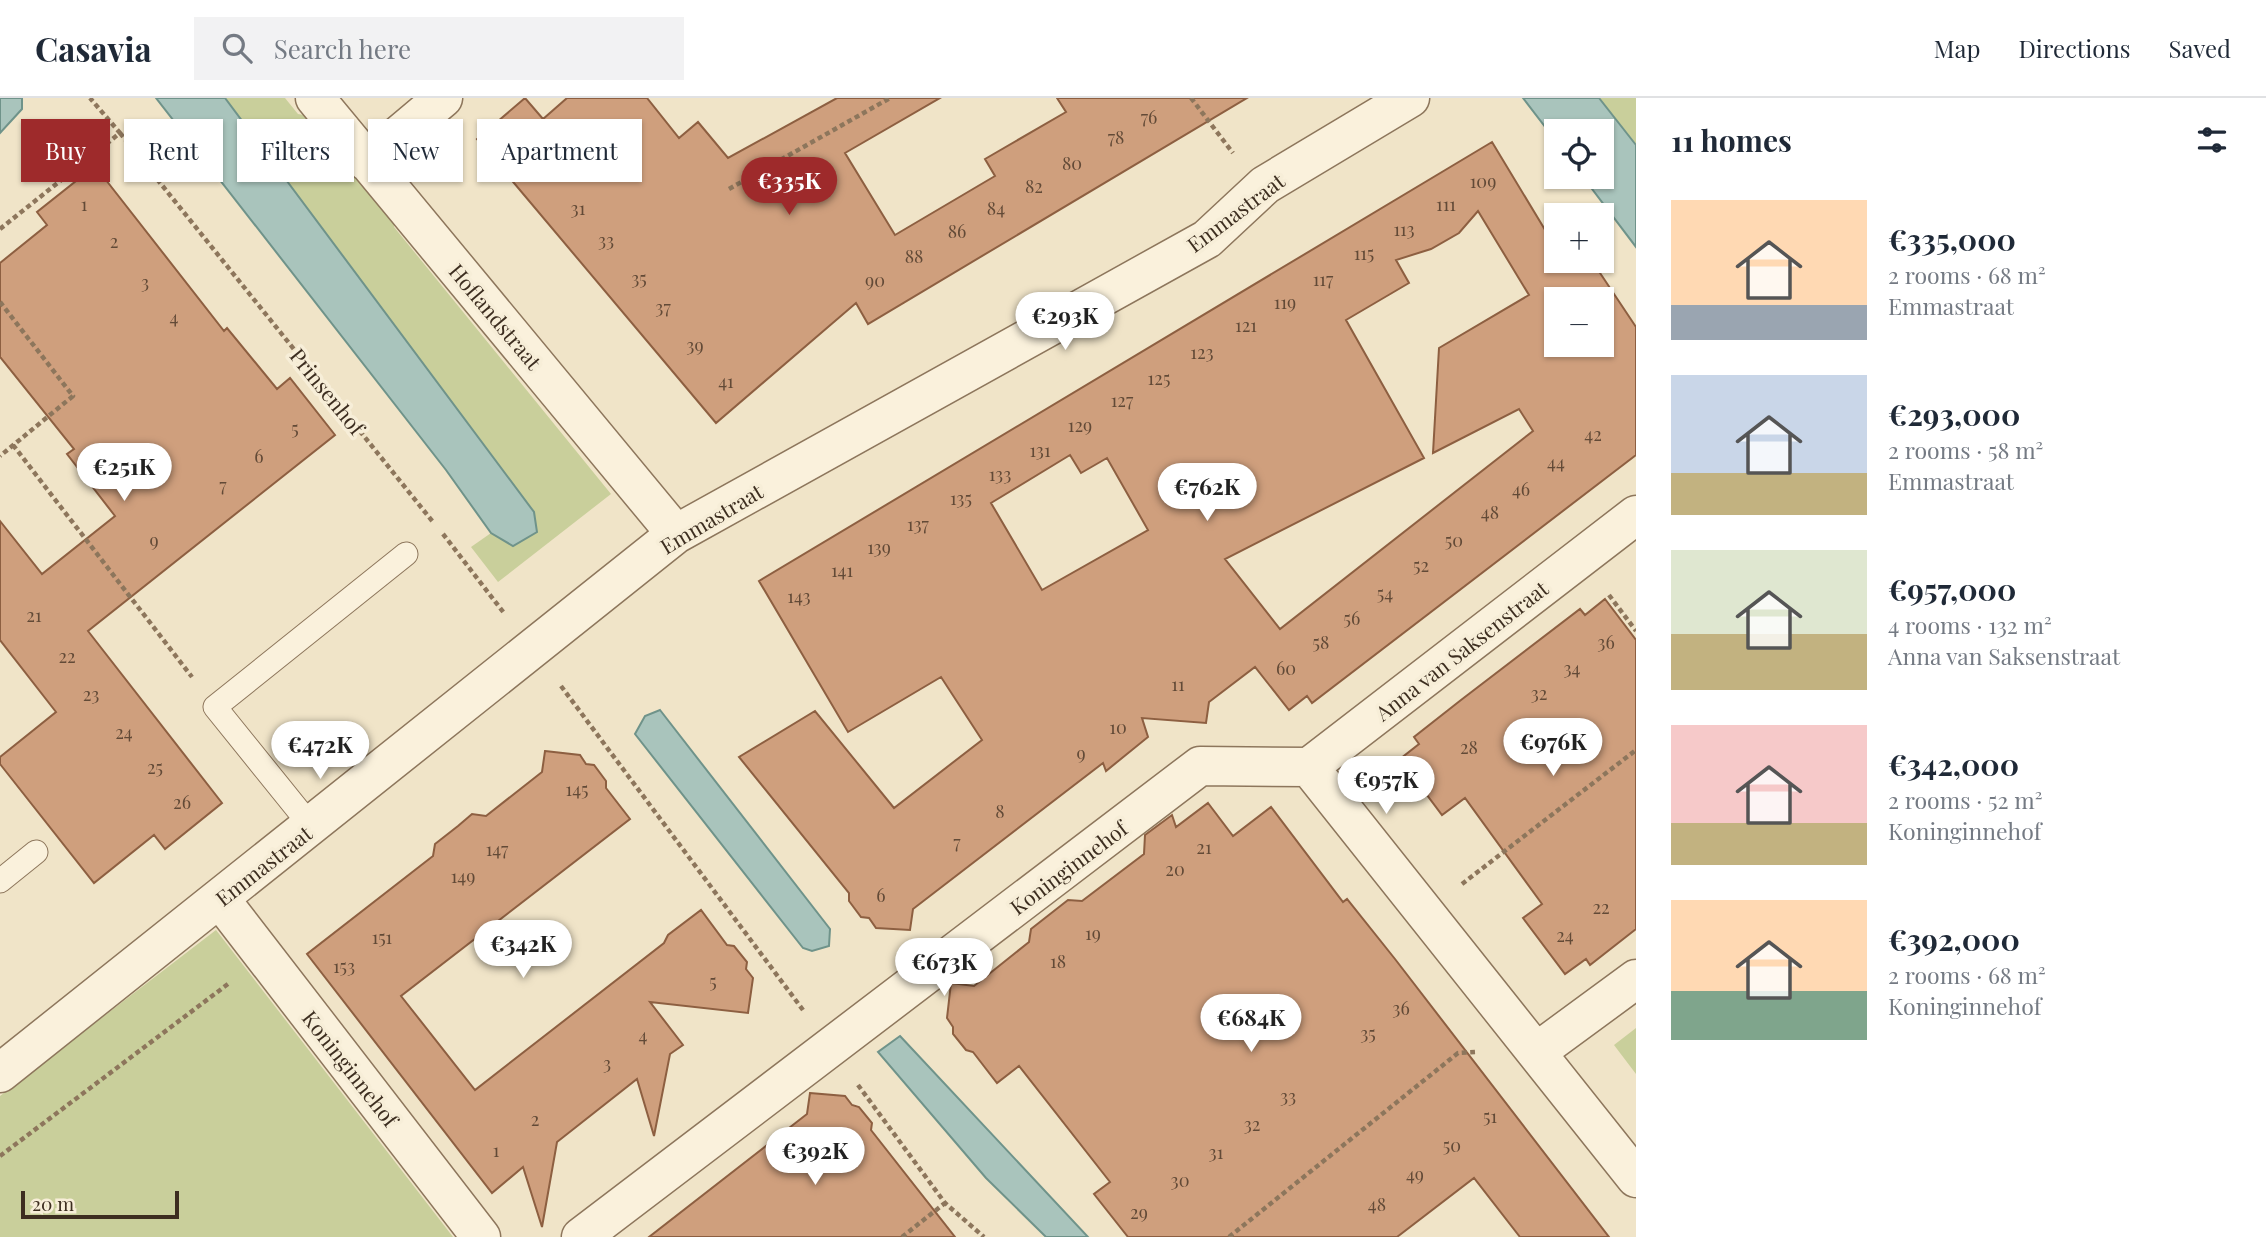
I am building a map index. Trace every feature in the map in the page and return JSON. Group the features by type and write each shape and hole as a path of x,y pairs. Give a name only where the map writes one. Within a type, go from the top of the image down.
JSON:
{"street":[{"name":"Hoflandstraat","path":"315,98 676,534"},
{"path":"367,162 443,98"},
{"name":"Emmastraat","path":"0,1073 534,650 676,534 1207,239 1260,189 1410,98"},
{"name":"Anna van Saksenstraat","path":"1309,767 1636,515"},
{"name":"Koninginnehof","path":"582,1237 1200,766 1309,767"},
{"path":"1309,767 1538,1051 1636,1178"},
{"name":"Koninginnehof","path":"220,899 481,1237"},
{"path":"1538,1051 1636,979"}],"lane":[{"path":"311,826 215,706 406,554"},
{"path":"0,881 36,852"}],"path":[{"name":"Prinsenhof","path":"90,98 534,650 945,1203 984,1237"},
{"path":"729,189 890,98"},
{"path":"1191,98 1260,189"},
{"path":"0,229 120,132"},
{"path":"0,303 73,396 0,456"},
{"path":"13,445 215,706"},
{"path":"1425,912 1636,750"},
{"path":"0,1156 264,956"},
{"path":"1229,1237 1458,1053 1538,1051"},
{"path":"902,1237 945,1203"}],"green space":[{"path":"225,98 285,98 298,114 322,119 241,119"},
{"path":"1599,98 1636,98 1636,145"},
{"path":"354,158 368,176 368,182 373,182 397,211 394,227 611,494 498,582 471,547 491,533 513,546 534,512 288,182 354,182"},
{"path":"216,930 453,1237 0,1237 0,1096"},
{"path":"1636,1028 1636,1074 1614,1045"}],"water":[{"path":"0,98 22,98 22,109 0,133"},
{"path":"156,98 225,98 241,119 237,119 237,182 288,182 534,512 537,532 513,546 491,533 446,470 221,182 223,119 172,119"},
{"path":"1523,98 1599,98 1636,145 1636,247 1614,218 1614,203 1603,203 1592,189 1614,189 1614,119 1544,119 1544,125"},
{"path":"660,710 830,929 829,946 812,951 803,948 635,734 645,716"},
{"path":"900,1036 1088,1237 1046,1237 986,1178 878,1052"}],"building":[{"path":"525,98 543,119 500,119"},
{"path":"567,98 647,98 679,138 698,122 728,158 837,98 940,98 845,153 895,235 995,176 985,159 1066,112 1057,98 1247,98 868,324 856,303 716,423 513,182 642,182 642,119 543,119"},
{"path":"1492,142 1544,228 1544,273 1600,273 1609,287 1544,287 1544,357 1614,357 1614,294 1636,327 1636,455 1312,703 1307,696 1289,710 1255,667 1209,702 1206,723 1142,718 1148,737 1106,771 1103,763 913,909 910,930 876,928 869,918 861,917 849,901 849,893 739,757 815,711 894,808 982,740 941,677 848,732 759,581","holes":["1478,211 1529,295 1439,348 1433,453 1519,409 1533,431 1280,629 1225,559 1424,458 1346,320 1409,283 1396,260 1431,249 1459,233","1070,455 1081,473 1107,458 1148,530 1042,590 991,503"]},
{"path":"75,182 108,182 224,331 227,328 277,389 290,378 335,435 88,631 222,803 165,849 154,835 94,883 0,764 0,757 56,712 0,640 0,521 42,574 115,516 67,454 74,449 0,357 0,263 47,225 37,212"},
{"path":"1605,599 1636,640 1636,929 1590,965 1586,959 1565,974 1523,918 1542,904 1465,798 1442,815 1400,759 1419,744 1414,737 1461,700 1580,609 1585,615"},
{"path":"545,751 580,755 586,764 594,765 606,781 606,788 630,819 401,996 475,1090 664,943 668,935 701,910 727,945 734,946 747,962 746,969 753,978 748,1013 650,1002 683,1045 670,1054 654,1136 637,1079 557,1142 542,1227 523,1167 492,1193 307,954 433,856 435,844 472,814 486,816 542,772"},
{"path":"1208,803 1233,836 1271,807 1343,902 1347,899 1395,959 1609,1237 1520,1237 1474,1178 1397,1237 1128,1237 1094,1194 1110,1182 1019,1066 997,1083 973,1052 966,1050 953,1034 953,1027 947,1018 951,983 974,986 1029,942 1031,929 1068,900 1082,901 1144,854 1145,835 1172,815 1176,827"},
{"path":"810,1093 845,1096 852,1105 859,1107 872,1123 871,1130 955,1237 649,1237 807,1114"}]}
